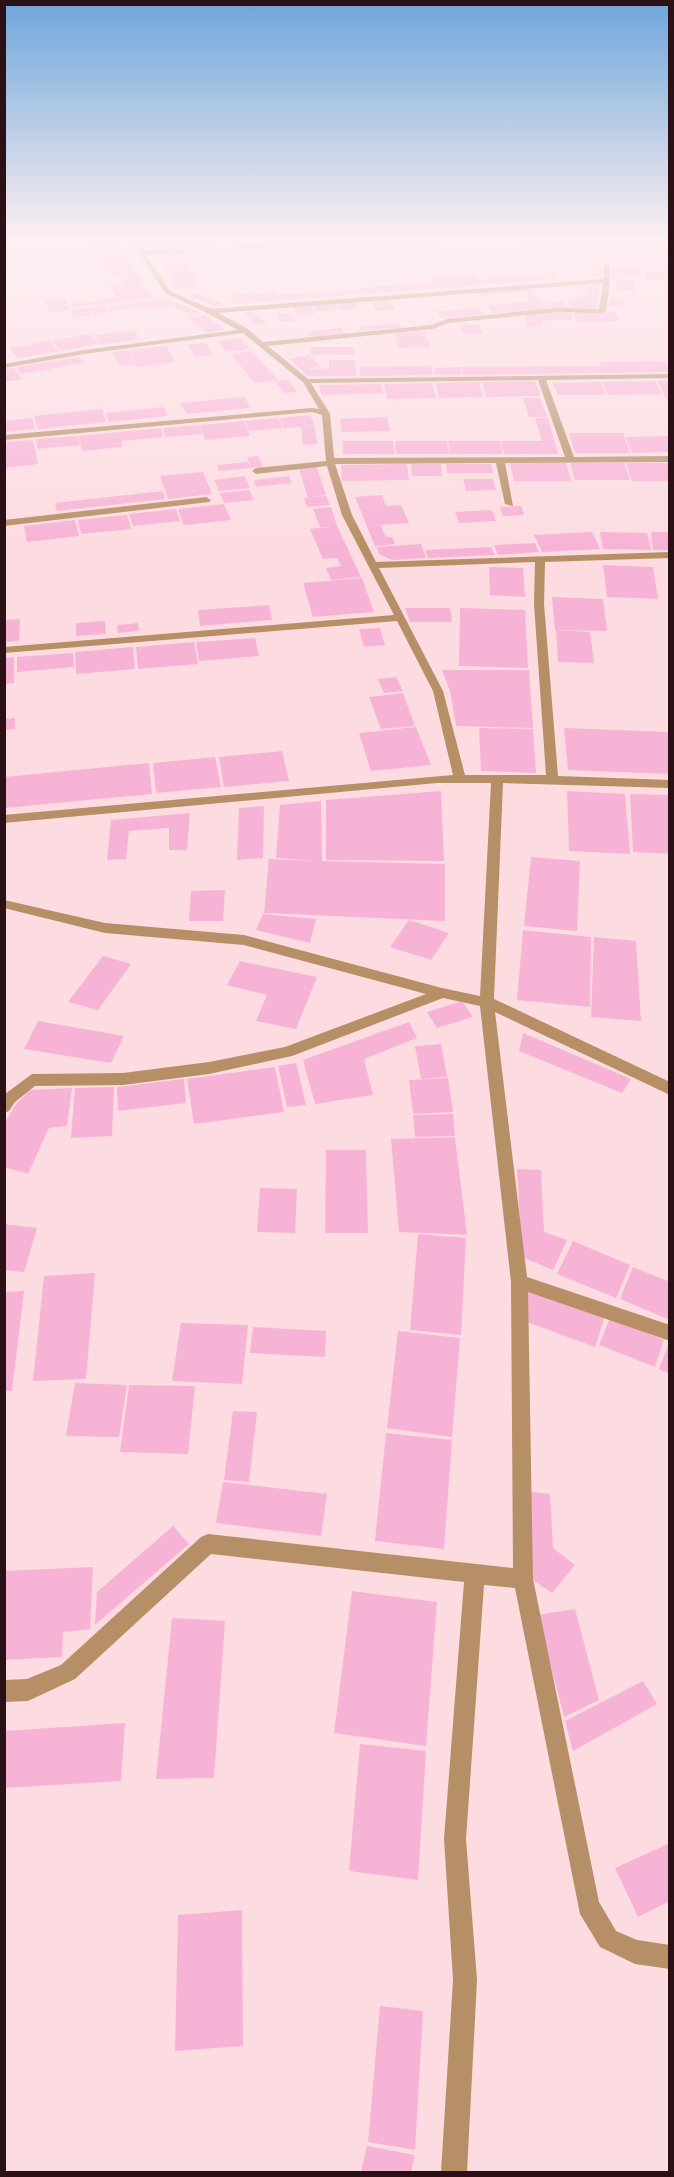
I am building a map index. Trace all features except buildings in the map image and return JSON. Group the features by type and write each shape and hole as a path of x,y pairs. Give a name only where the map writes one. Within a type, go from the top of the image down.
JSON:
{"street":[{"path":"4,366 84,352 171,341"},
{"path":"258,341 306,381 326,414 331,462 347,515 438,692 460,778"},
{"path":"262,344 296,341"},
{"path":"306,381 669,376"},
{"path":"541,378 570,459"},
{"path":"4,438 312,410 326,414"},
{"path":"256,471 331,462 669,459"},
{"path":"500,460 510,504"},
{"path":"4,523 206,500"},
{"path":"371,565 669,555"},
{"path":"540,559 539,604 552,779"},
{"path":"4,650 400,618"},
{"path":"4,819 460,778 669,784"},
{"path":"497,779 487,1002 519,1282 523,1579 588,1906 608,1939 635,1952 669,1957"},
{"path":"4,904 105,928 244,940 442,993 487,1002 669,1089"},
{"path":"4,1107 10,1098 32,1080 123,1078 209,1068 287,1052 442,993"},
{"path":"519,1282 669,1333"},
{"path":"4,1691 28,1690 68,1672 208,1544 523,1579"},
{"path":"454,2172 465,1980 455,1839 475,1572"}]}
